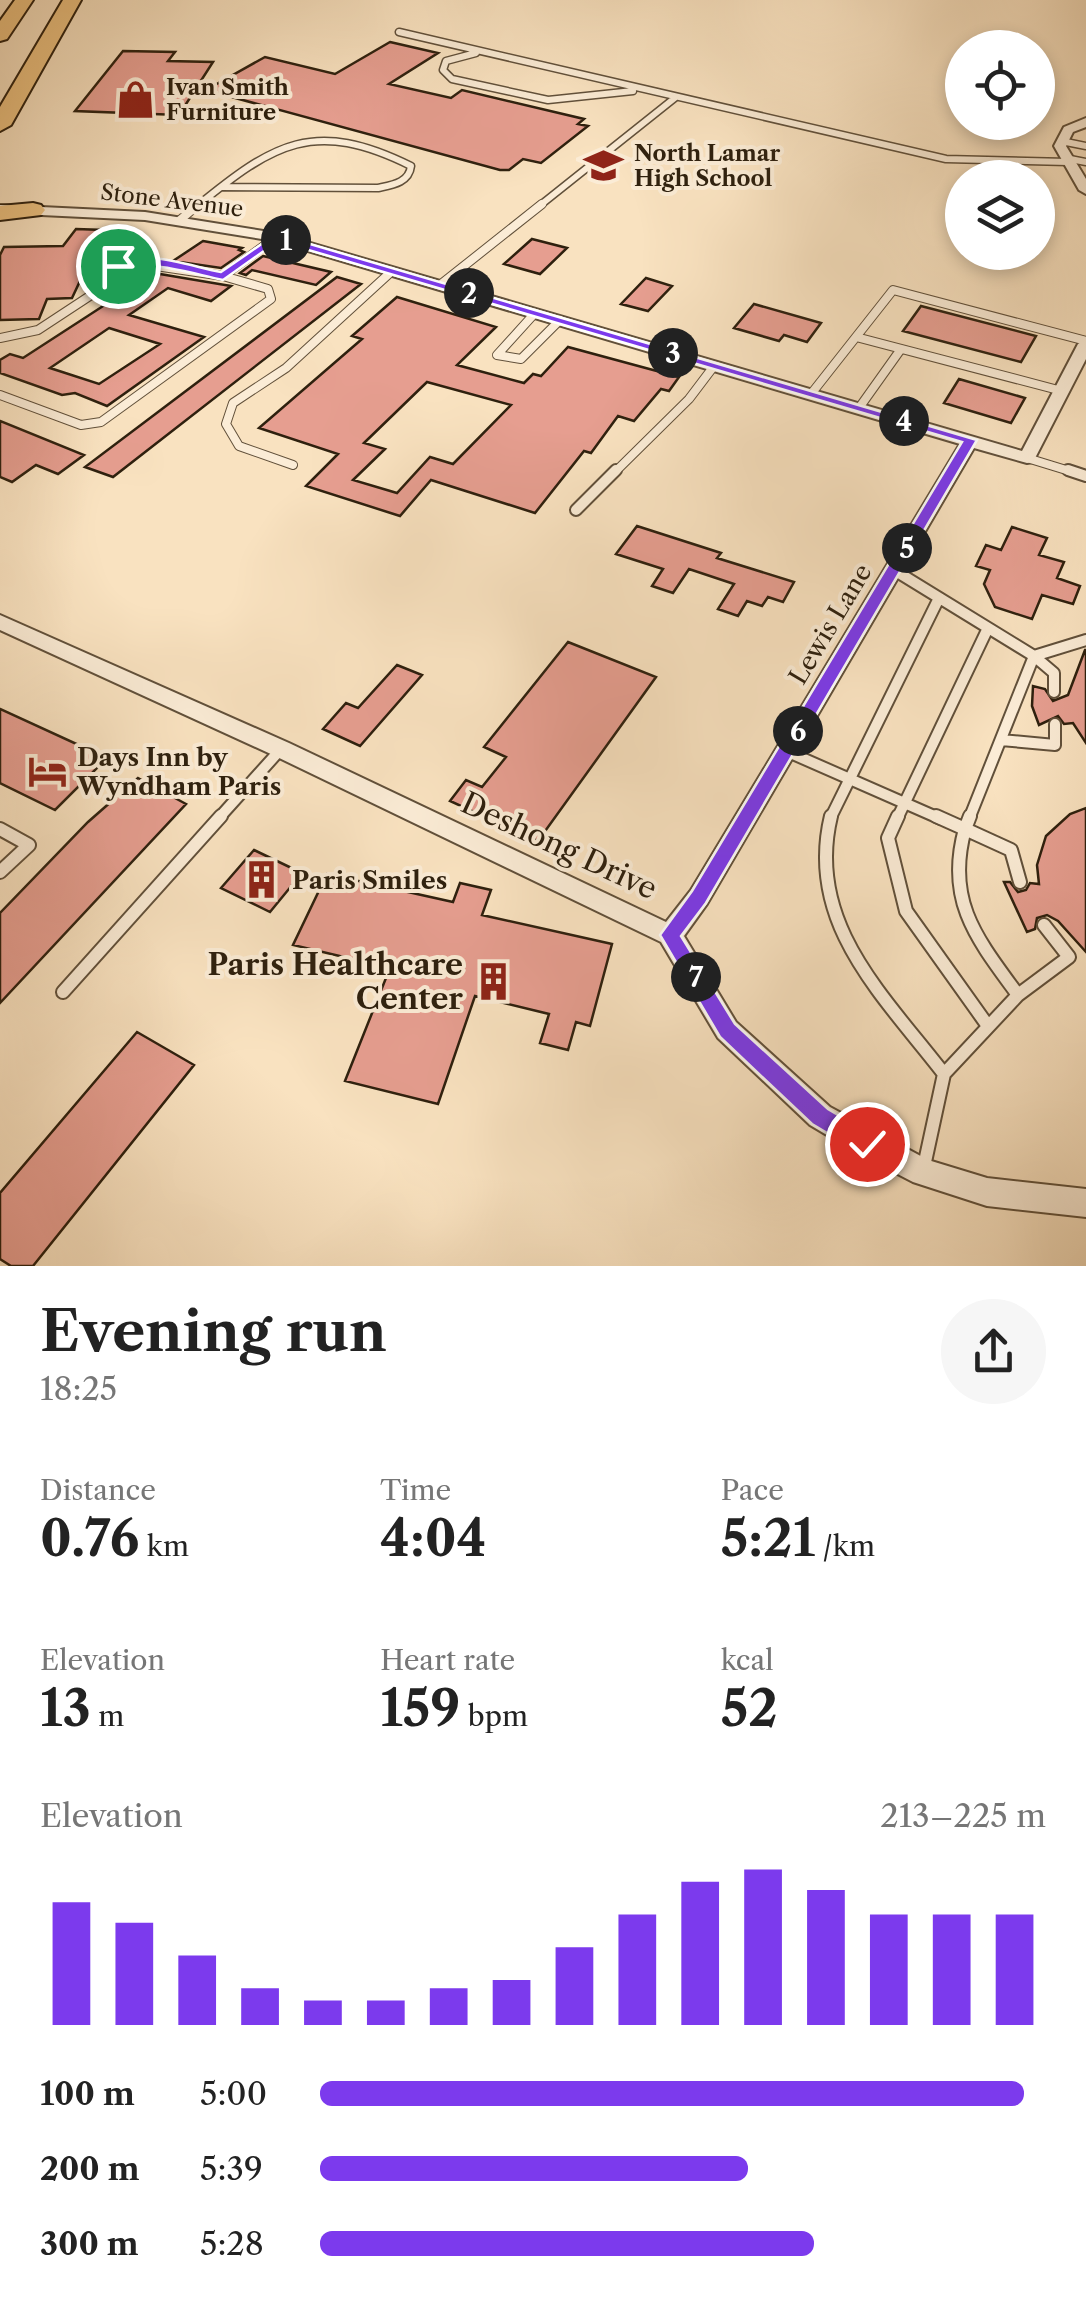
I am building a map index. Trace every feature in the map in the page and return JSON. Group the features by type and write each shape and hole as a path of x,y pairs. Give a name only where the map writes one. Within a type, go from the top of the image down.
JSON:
{"highway":[{"path":"0,35 23,1"},
{"path":"0,125 71,2"}],"street":[{"path":"1083,183 1066,160 1061,141 1068,130 1086,122"},
{"name":"Stone Avenue","path":"9,209 180,220 276,237 1028,458"},
{"path":"1028,458 1086,342"},
{"name":"Lewis Lane","path":"670,935 699,897 970,440"},
{"name":"Deshong Drive","path":"0,622 670,935 728,1030 820,1116 923,1172 987,1192 1086,1203"}],"lane":[{"path":"400,32 946,159 1086,162"},
{"path":"487,53 453,56 443,70 452,79 532,98 562,100 642,90"},
{"path":"440,285 676,97"},
{"path":"180,220 222,188 283,148 312,139 410,166 410,173 398,184 378,188 222,188"},
{"path":"1061,141 1086,146"},
{"path":"223,276 276,237"},
{"path":"0,338 38,330 111,282 118,266 129,262 223,276 268,290 271,299 101,422 81,426 0,395"},
{"path":"293,466 239,446 226,424 233,403 286,368 392,271"},
{"path":"811,394 893,290 1086,342"},
{"path":"535,313 497,355 521,360 560,320"},
{"path":"856,337 1062,391"},
{"path":"888,346 910,342"},
{"path":"928,346 940,359"},
{"path":"859,408 901,350"},
{"path":"576,510 689,399 714,366"},
{"path":"1028,458 1086,476"},
{"path":"894,570 1034,656 1054,673 1054,692"},
{"path":"939,598 850,779 832,806 824,841 826,895 860,961 944,1074"},
{"path":"988,628 888,838 906,910 988,1026"},
{"path":"1034,656 1086,640"},
{"path":"1018,995 980,943 963,910 955,881 955,856 1034,656"},
{"path":"1000,740 1056,745 1056,724"},
{"path":"63,992 281,750"},
{"path":"786,751 1011,850 1020,882"},
{"path":"0,829 28,845 0,872"},
{"path":"923,1172 944,1074 1018,995 1069,957 1044,925"}],"building":[{"path":"390,42 438,53 389,84 451,98 462,90 584,119 578,124 588,126 541,163 523,159 509,170 500,170 206,90 265,57 335,74"},
{"path":"123,51 175,52 168,61 213,62 179,115 75,111"},
{"path":"76,229 104,230 72,298 47,299 39,319 0,320 0,255 4,247 63,246"},
{"path":"532,239 567,248 540,274 504,264"},
{"path":"203,241 242,248 239,250 244,252 221,268 173,261"},
{"path":"263,256 331,272 316,285 252,270 246,275 240,273"},
{"path":"154,273 231,286 211,301 168,288 129,315 204,337 107,406 0,373 0,360 10,354 23,358","holes":["109,328 160,344 99,384 50,368"]},
{"path":"337,277 361,284 113,477 85,467"},
{"path":"646,278 672,286 648,311 621,304"},
{"path":"397,297 496,327 457,365 524,383 533,374 541,376 568,347 679,377 669,391 661,389 634,421 618,416 591,453 584,451 535,513 431,480 400,516 306,486 338,454 259,428 362,339 352,336","holes":["427,382 511,405 453,464 430,457 397,493 353,480 385,449 364,443"]},
{"path":"754,304 821,323 807,342 784,335 779,341 734,328"},
{"path":"921,306 1036,336 1021,362 903,331"},
{"path":"959,379 1025,398 1011,423 944,403"},
{"path":"0,421 84,455 58,474 36,465 12,482 0,477"},
{"path":"637,526 721,553 717,558 794,582 783,602 768,597 762,606 747,601 738,616 718,609 734,584 689,569 673,593 652,586 663,569 616,554"},
{"path":"1012,527 1047,538 1039,555 1064,562 1057,578 1080,586 1073,604 1042,595 1032,619 995,607 984,584 990,570 976,566 986,545 1001,550"},
{"path":"568,642 656,677 538,841 450,801 466,780 482,787 506,757 484,747"},
{"path":"1085,650 1086,743 1073,723 1064,724 1058,716 1039,725 1032,706 1033,686 1045,689 1053,701 1068,695"},
{"path":"397,665 422,675 360,746 323,729 346,703 358,708"},
{"name":"Days Inn by Wyndham Paris","path":"0,709 107,758 55,810 0,783"},
{"path":"138,778 186,804 0,1003 0,913 88,822"},
{"path":"1086,808 1086,952 1058,921 1047,915 1037,918 1035,929 1027,932 1004,882 1010,882 1018,892 1026,890 1030,883 1039,884 1037,865 1046,836 1070,814"},
{"name":"Paris Smiles","path":"254,850 302,873 270,912 221,888"},
{"name":"Paris Healthcare Center","path":"327,874 453,902 460,883 491,890 482,915 612,944 590,1026 576,1022 568,1050 540,1043 549,1014 475,996 438,1104 345,1081 390,968 293,945"},
{"path":"137,1032 194,1065 33,1266 11,1266 0,1259 0,1193"}],"place":[{"name":"Ivan Smith Furniture","path":"136,100"},
{"name":"North Lamar High School","path":"604,166"},
{"name":"Days Inn by Wyndham Paris","path":"47,771"},
{"name":"Paris Smiles","path":"262,880"},
{"name":"Paris Healthcare Center","path":"493,982"}],"route":[{"path":"118,266 153,262 223,276 276,237 970,440 699,897 670,935 728,1030 820,1116 867,1144"}]}
